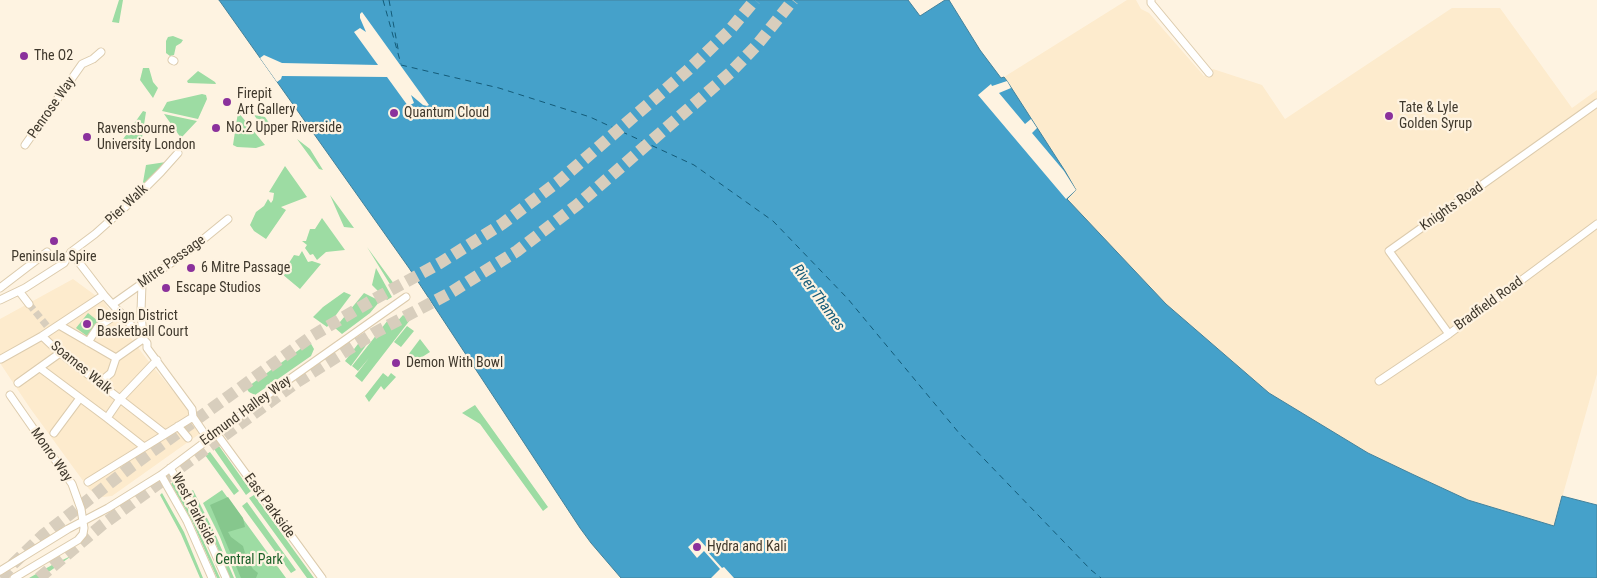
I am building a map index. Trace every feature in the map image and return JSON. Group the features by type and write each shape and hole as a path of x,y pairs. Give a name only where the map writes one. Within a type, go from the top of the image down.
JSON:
{"street":[{"path":"1151,0 1151,3 1208,73"},
{"name":"Penrose Way","path":"25,145 82,64 93,59 101,52"},
{"name":"Knights Road","path":"1449,334 1389,251 1597,103"},
{"name":"Pier Walk","path":"0,300 51,273 64,263 71,252 95,234 132,201 178,153"},
{"name":"Mitre Passage","path":"113,304 196,246 228,218"},
{"name":"Bradfield Road","path":"1379,381 1449,334 1597,224"},
{"path":"0,288 47,252"},
{"path":"71,252 104,295 147,343 147,348 192,409 193,417 208,439"},
{"path":"142,284 143,339"},
{"path":"18,291 29,304"},
{"path":"1,359 42,336 49,328 59,325 104,295"},
{"name":"Edmund Halley Way","path":"0,571 84,520 108,508 170,468 406,297"},
{"path":"88,342 98,327 120,312"},
{"path":"59,325 116,358"},
{"name":"Soames Walk","path":"42,336 60,353 120,399"},
{"path":"99,383 111,373 116,358 143,339"},
{"path":"18,383 60,353"},
{"name":"Soames Walk","path":"144,447 107,418 120,399 157,360"},
{"path":"40,368 107,418"},
{"name":"Monro Way","path":"10,395 72,484 84,520"},
{"path":"54,433 80,398"},
{"path":"120,399 165,434"},
{"path":"88,482 193,417"},
{"path":"178,426 188,438"},
{"name":"East Parkside","path":"216,433 322,578"},
{"name":"West Parkside","path":"170,468 200,519 226,578"},
{"name":"West Parkside","path":"160,474 187,520 212,578"},
{"path":"14,578 78,540 83,534 84,520"}],"shaded area":[{"path":"1127,0 1136,0 1141,9 1149,13 1204,76 1213,69 1262,85 1285,119 1452,8 1500,8 1572,108 1597,90 1597,374 1554,526 1468,500 1412,474 1368,453 1269,393 1166,304 1066,199 1075,191 1065,171 1004,77"},
{"path":"73,279 103,301 146,358 205,430 112,496 103,497 89,489 0,363 0,319"}],"green space":[{"path":"119,0 123,0 119,23 112,22"},
{"path":"173,36 183,40 176,46 174,55 170,56 166,53 166,41 168,37"},
{"path":"143,68 149,68 153,82 158,88 153,98 140,80"},
{"path":"198,71 216,84 188,83 187,81"},
{"path":"202,94 206,95 207,99 198,119 162,111 167,102"},
{"path":"143,111 146,112 141,144 121,142"},
{"path":"238,112 265,145 256,148 233,145"},
{"path":"164,114 197,121 181,138"},
{"path":"254,115 265,117 274,130 264,129"},
{"path":"297,139 310,149 323,170 319,169"},
{"path":"166,162 142,188 146,165"},
{"path":"285,166 307,197 281,207 286,210 266,239 254,231 250,225 256,212 264,206 268,199 271,203 273,200 274,193 269,192"},
{"path":"330,195 354,228 344,227"},
{"path":"322,218 345,250 326,252 317,260 313,254 310,255 305,248 307,245 302,241 306,241 310,229 315,229"},
{"path":"367,247 397,288 396,294"},
{"path":"302,251 308,262 312,261 321,264 300,289 282,274 294,255 299,256"},
{"path":"376,268 392,297 387,300 372,285"},
{"path":"344,292 351,295 327,327 313,317 323,307"},
{"path":"364,293 380,301 370,313 342,334 335,328"},
{"name":"Design District Basketball Court","path":"88,313 98,321 87,336 76,328"},
{"path":"403,315 410,320 362,382 355,376 369,358 358,371 352,366 388,320 394,325"},
{"path":"407,326 414,331 401,347 394,342"},
{"path":"364,336 370,340 351,366 345,361"},
{"path":"420,339 430,352 411,364 405,359"},
{"path":"310,342 314,349 311,356 255,395 249,392 246,388"},
{"path":"383,373 388,377 391,373 396,377 384,390 381,386 369,402 365,396"},
{"path":"475,405 548,507 543,511 480,424 462,413"},
{"path":"219,446 251,491 246,495 214,449"},
{"path":"210,452 239,491 234,495 205,455"},
{"path":"173,482 194,520 220,578 217,578 192,521 171,484"},
{"path":"193,490 234,578 230,578 213,537 190,492"},
{"name":"Central Park","path":"222,490 286,578 236,578 220,537 203,503"},
{"path":"162,493 184,532 203,578 200,578 181,534 160,495"},
{"path":"254,495 314,578 307,578 249,498"},
{"path":"228,497 243,518 245,527 228,532 231,537 243,546 247,560 258,573 256,578 241,578 210,505"},
{"path":"247,502 296,570 291,573 242,506"},
{"path":"73,555 40,578 29,578 52,565"}],"water":[{"name":"River Thames","path":"219,0 908,0 920,16 945,0 949,0 980,50 1001,78 1004,77 1007,81 1065,171 1076,190 1067,199 1166,304 1269,393 1368,453 1412,474 1468,500 1554,526 1562,496 1597,505 1597,578 621,578 580,528 409,268"}],"pier":[{"path":"362,12 429,105 423,105 411,95 414,103 408,106 387,77 282,76 277,82 260,58 264,55 282,63 378,65 354,32 360,28 366,32 360,18"},
{"path":"1007,81 1011,88 999,93 1025,124 1031,119 1037,128 1032,133 1064,171 1076,190 1066,199 978,95 991,84 992,86"},
{"path":"698,538 722,568 724,567 734,578 711,578 720,569 704,551 697,558 688,547"}],"ferry route":[{"path":"383,0 401,64"},
{"path":"389,0 399,54"},
{"path":"401,65 499,88 590,117 694,165 773,221 848,299 959,433 1091,570 1101,578"}],"tunnel":[{"path":"1,578 43,535 132,466 312,336 440,263 502,224 559,181 688,70 729,31 755,0"},
{"path":"39,578 102,525 297,382 376,332 450,293 517,251 577,205 730,73 757,45 793,0"},
{"path":"29,304 47,326"}],"place":[{"name":"The O2","path":"24,56"},
{"name":"Firepit Art Gallery","path":"227,102"},
{"name":"Quantum Cloud","path":"394,113"},
{"name":"Tate & Lyle Golden Syrup","path":"1389,116"},
{"name":"No.2 Upper Riverside","path":"216,128"},
{"name":"Ravensbourne University London","path":"87,137"},
{"name":"Peninsula Spire","path":"54,241"},
{"name":"6 Mitre Passage","path":"191,268"},
{"name":"Escape Studios","path":"166,288"},
{"name":"Design District Basketball Court","path":"87,324"},
{"name":"Demon With Bowl","path":"396,363"},
{"name":"Hydra and Kali","path":"697,547"}]}
